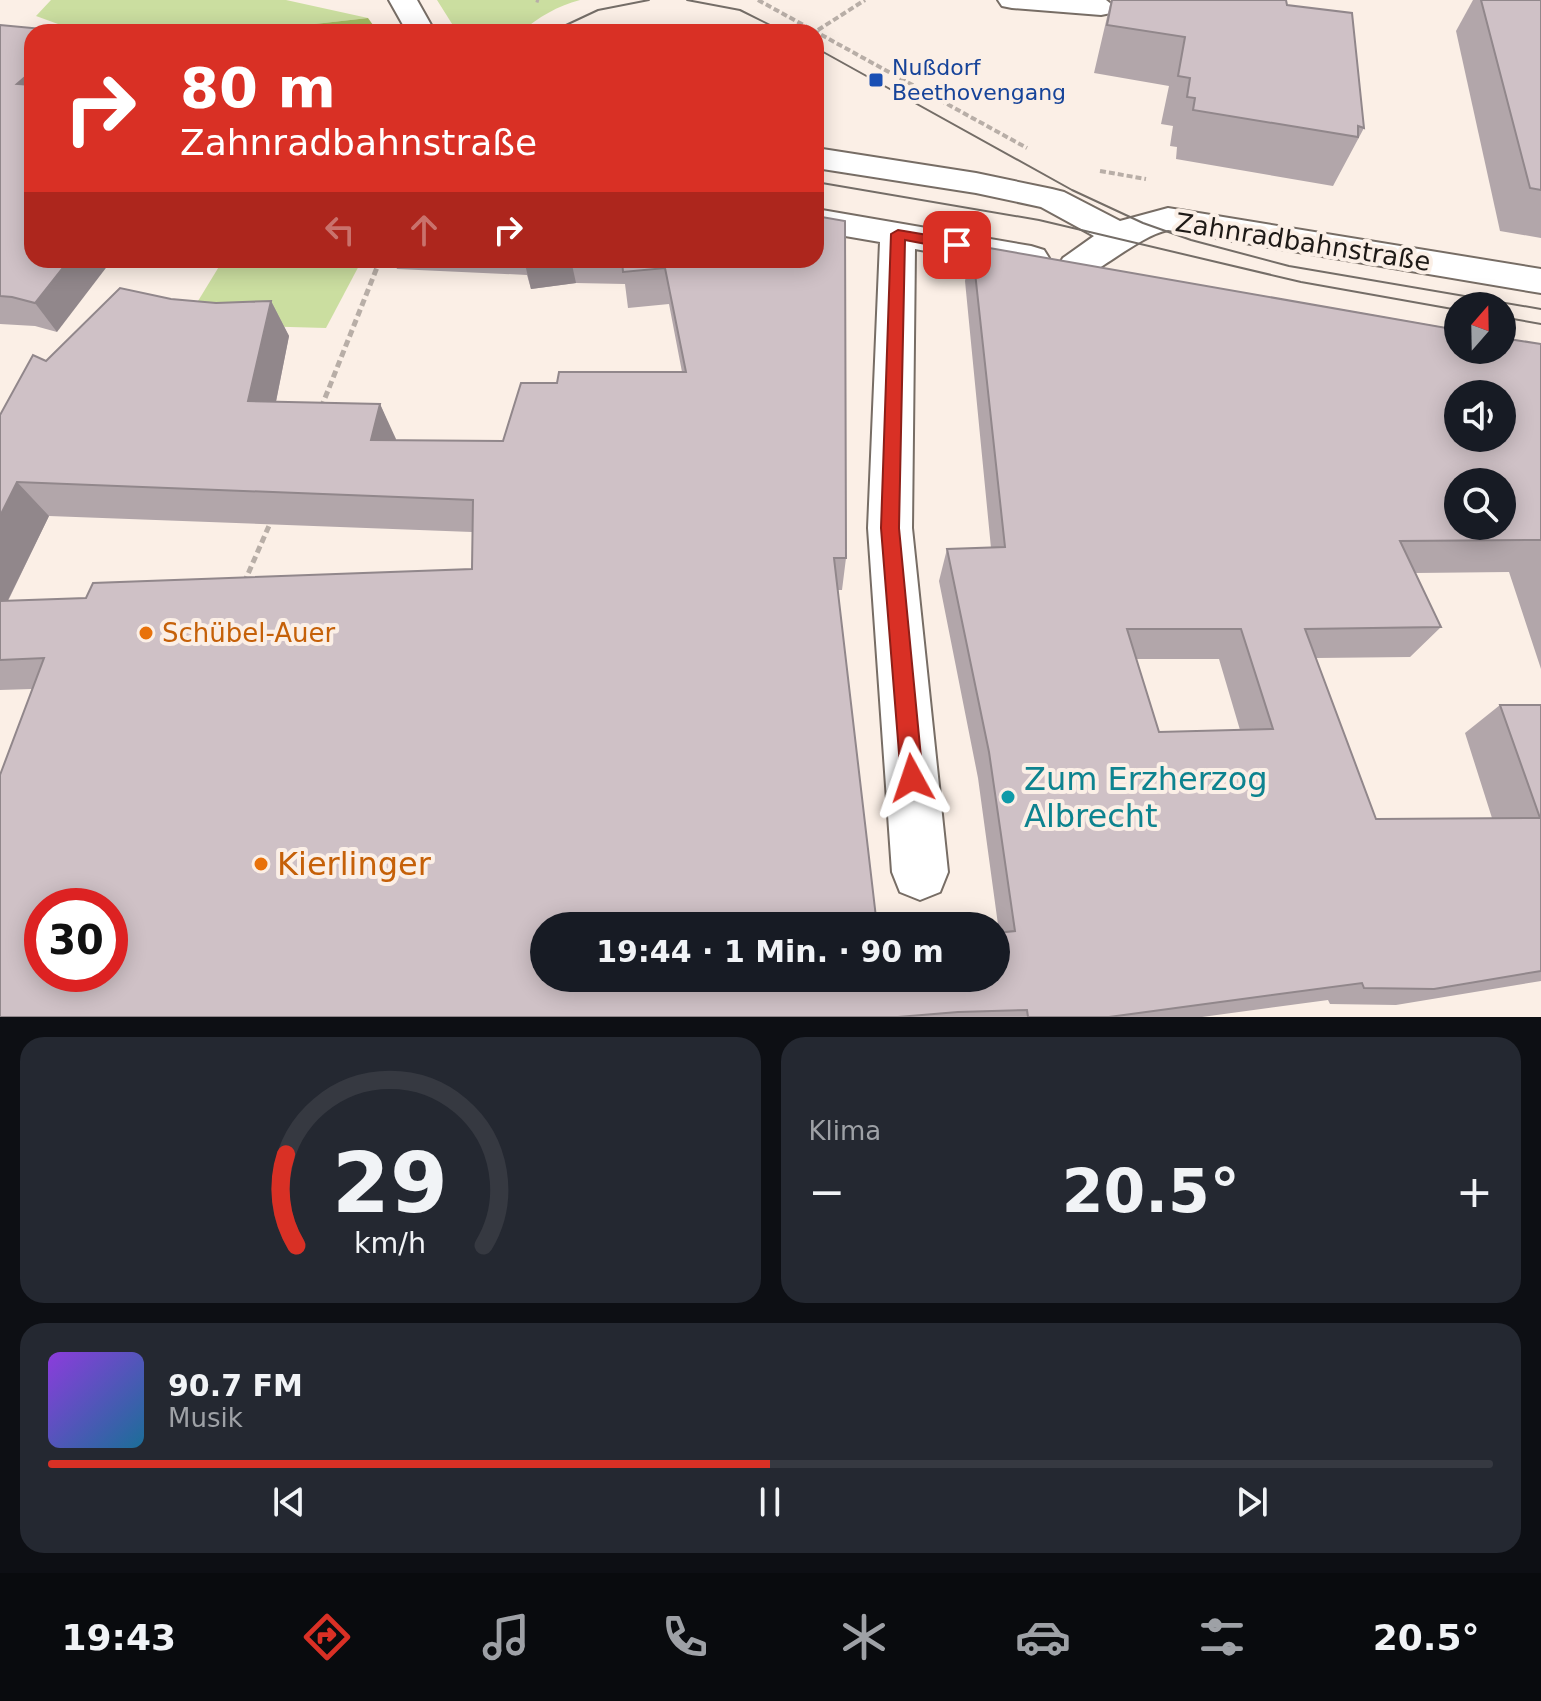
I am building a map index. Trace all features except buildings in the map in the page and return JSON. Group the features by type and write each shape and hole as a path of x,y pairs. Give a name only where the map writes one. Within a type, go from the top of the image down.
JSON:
{"street":[{"path":"403,0 416,24"},
{"path":"1012,0 1101,7"},
{"path":"824,159 976,183 1052,199 1119,235"},
{"name":"Zahnradbahnstraße","path":"1076,266 1119,235 1142,223 1168,219 1541,281"},
{"path":"824,221 1122,277"},
{"path":"898,234 890,528 920,872"}],"path":[{"path":"758,0 804,24"},
{"path":"824,26 865,0"},
{"path":"824,35 1038,153"},
{"path":"319,413 377,268"},
{"path":"241,588 274,515"}],"green space":[{"path":"51,0 286,0 368,18 315,24 58,24 36,16"},
{"path":"437,0 580,0 564,5 532,24 452,24"},
{"path":"368,18 372,24 315,24"},
{"path":"218,268 358,268 326,328 184,324"}],"tram line":[{"path":"568,24 598,10 649,0"},
{"path":"687,0 740,10 768,24"},
{"path":"824,52 1072,190 1143,223 1191,240 1289,266 1541,309"},
{"path":"824,183 1039,220 1301,282 1444,308"},
{"path":"1516,320 1541,324"}],"place":[{"name":"Nußdorf Beethovengang","path":"876,80"},
{"name":"Schübel-Auer","path":"146,633"},
{"name":"Zum Erzherzog Albrecht","path":"1008,797"},
{"name":"Kierlinger","path":"261,864"}],"route":[{"path":"912,778 890,528 898,234 957,245"}]}
